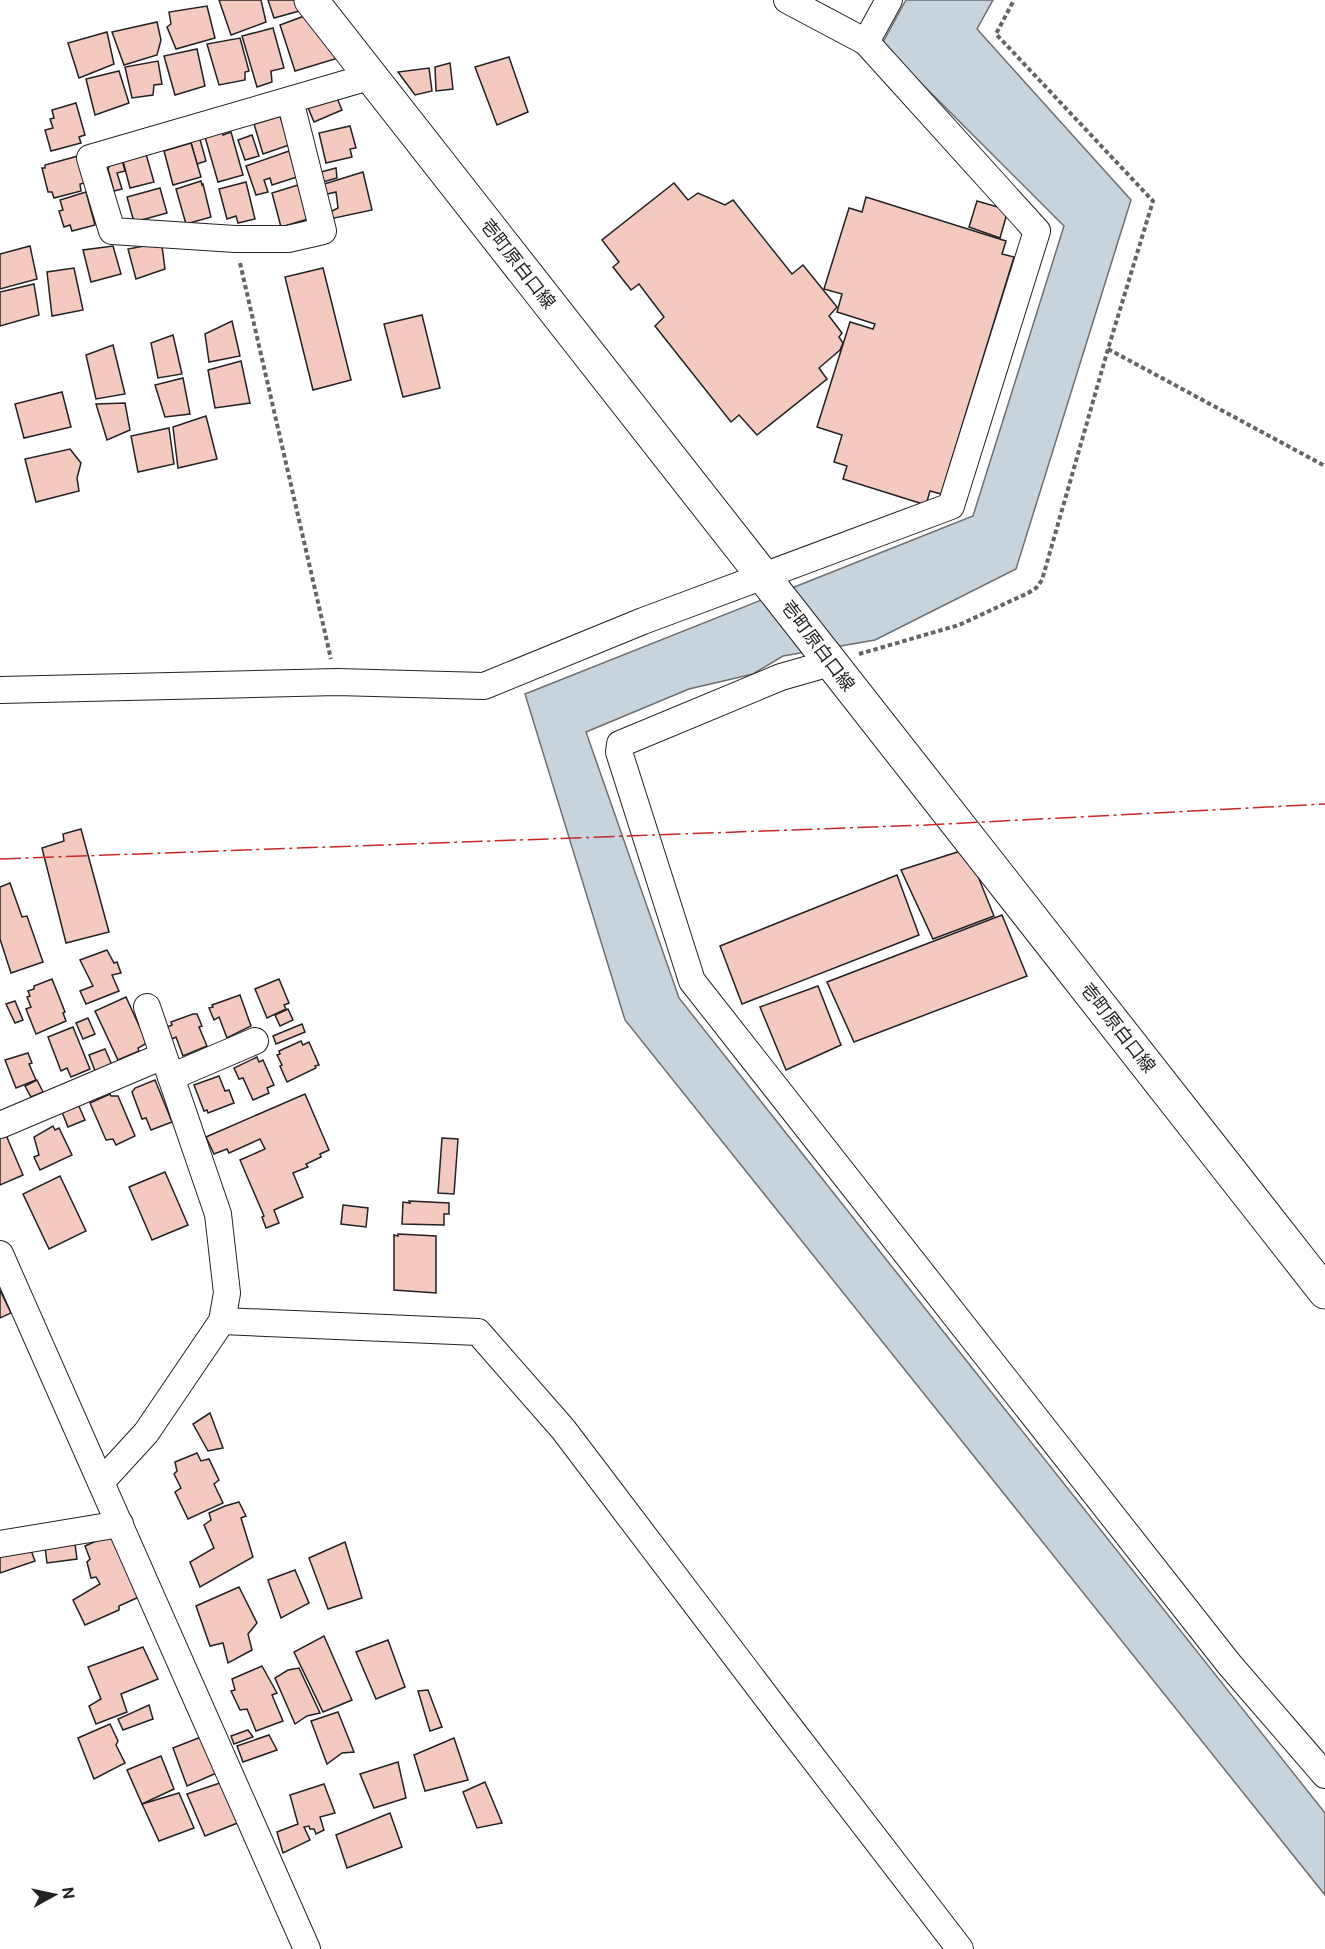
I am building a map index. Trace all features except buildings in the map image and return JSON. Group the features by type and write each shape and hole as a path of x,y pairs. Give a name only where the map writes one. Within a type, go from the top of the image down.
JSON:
{"main road":[{"name":"壱町原白口線","path":"311,0 1325,1292"}],"street":[{"path":"0,690 337,682 484,686 643,621 769,583 951,506 1037,231 866,42 787,0"},
{"path":"866,42 889,0"},
{"path":"290,100 322,231 288,239 234,239 112,231 90,159 290,100 372,76"},
{"path":"825,656 781,677 620,744 619,752 692,981 1229,1664 1325,1775"},
{"path":"101,1482 146,1433 222,1321 227,1293 218,1214 147,1007"},
{"path":"0,1125 167,1066 255,1041"},
{"path":"0,1254 307,1949"},
{"path":"222,1321 478,1332 563,1428 960,1949"},
{"path":"0,1544 120,1524"}],"path":[{"path":"825,656 959,625 1036,588 1042,580 1153,201 996,34 1014,0"},
{"path":"234,239 337,682"},
{"path":"1108,349 1325,466"}],"shaded area":[{"path":"906,0 993,0 977,29 1131,200 1016,569 875,640 783,656 753,674 689,689 586,732 679,998 1325,1813 1325,1895 625,1020 525,694 973,516 1064,226 882,44"}],"power":[{"path":"0,859 927,825 1325,804"}]}
